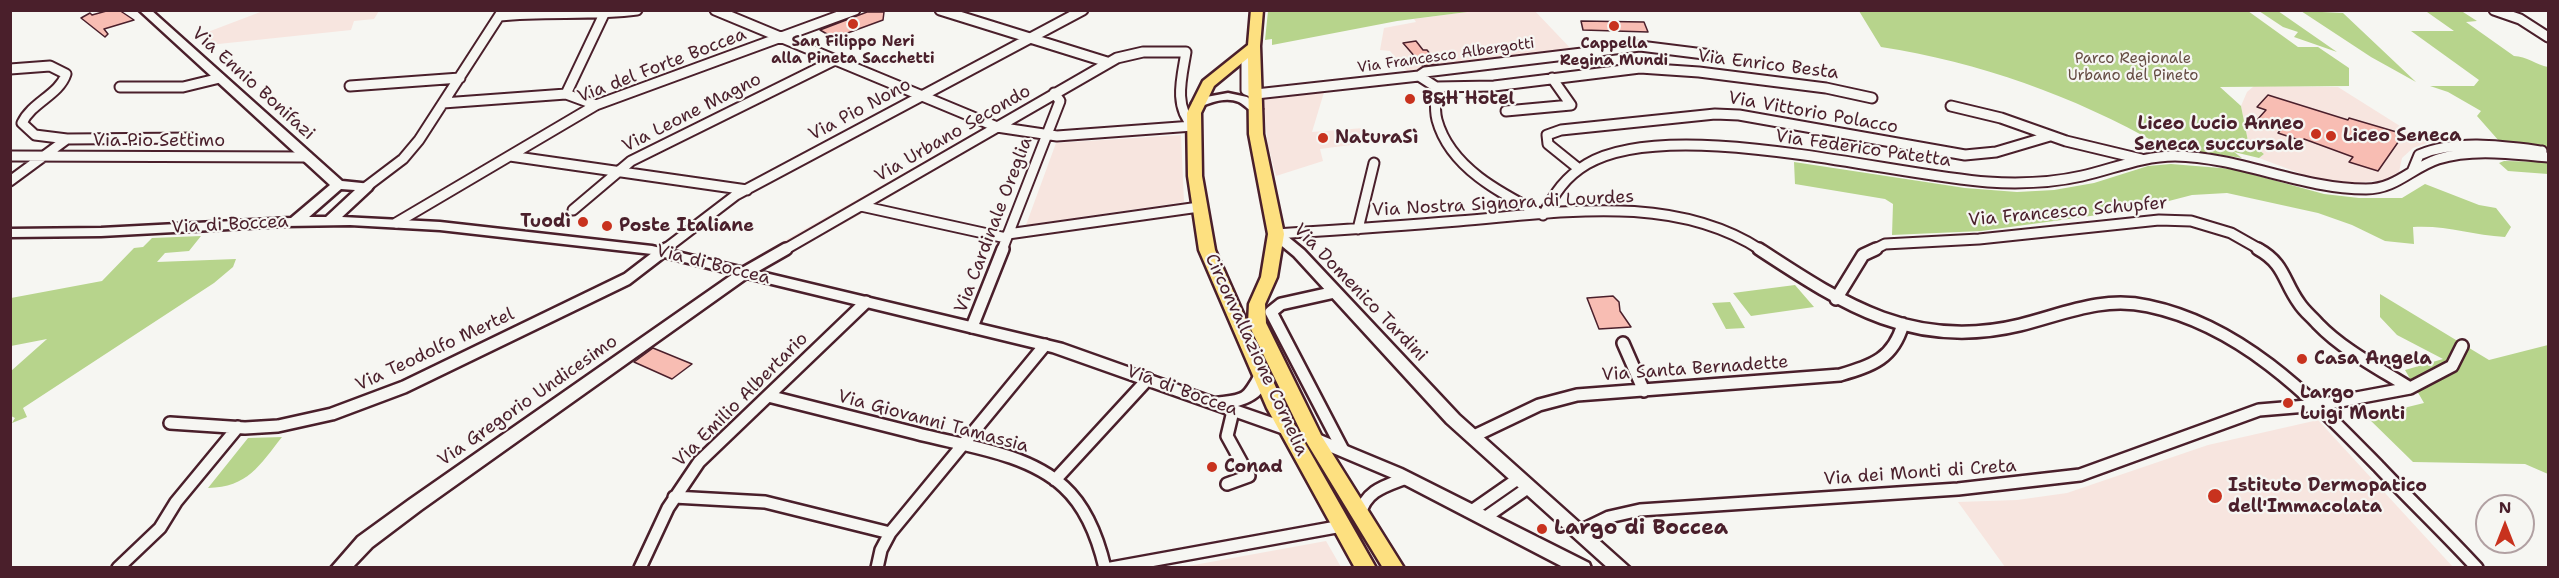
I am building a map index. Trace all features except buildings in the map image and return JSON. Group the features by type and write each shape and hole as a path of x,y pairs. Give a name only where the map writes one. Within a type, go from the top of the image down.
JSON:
{"main road":[{"name":"Via Domenico Tardini","path":"1257,10 1250,50 1256,101 1257,137 1276,234"},
{"name":"Circonvallazione Cornelia","path":"1250,50 1208,84 1198,104 1193,126 1199,207 1211,260 1262,376 1287,429 1366,567"},
{"name":"Circonvallazione Cornelia","path":"1276,234 1272,264 1258,299 1256,320 1313,438 1394,567"},
{"path":"1287,429 1313,438"}],"street":[{"name":"Via Ennio Bonifazi","path":"144,10 338,185"},
{"path":"330,221 366,187 403,159 460,78 501,13 604,14 637,10"},
{"path":"715,10 997,127 1047,136 1193,126"},
{"name":"Via del Forte Boccea","path":"396,223 596,105 855,10"},
{"path":"940,10 1107,62"},
{"name":"Via Pio Nono","path":"662,252 713,212 747,190 1083,10"},
{"path":"2494,10 2523,20 2548,37"},
{"path":"566,94 604,14"},
{"name":"Via Francesco Albergotti","path":"1256,101 1419,76 1429,71 1470,65 1640,46 1712,55"},
{"name":"Via Urbano Secondo","path":"744,273 1107,62 1138,53 1186,52"},
{"name":"Circonvallazione Cornelia","path":"1186,52 1180,101 1187,122 1193,126"},
{"name":"Via Leone Magno","path":"573,210 615,172 638,158 835,60"},
{"path":"10,69 50,66 62,69 66,74 62,83 33,106 22,123 26,130 39,136 67,139 192,138"},
{"name":"Via Enrico Besta","path":"1437,87 1494,86 1624,68 1656,69 1830,88 1872,98"},
{"path":"1419,76 1437,87 1437,123 1457,155 1485,182 1543,215"},
{"path":"120,87 183,87 220,78"},
{"path":"350,86 460,78"},
{"path":"1506,111 1571,105 1552,78"},
{"name":"Via Cardinale Oreglia","path":"972,327 1047,136 1059,101 1054,93"},
{"path":"443,103 566,94 596,105"},
{"path":"1198,104 1218,97 1236,96 1248,101 1256,101"},
{"path":"1951,106 2001,118 2050,136 2141,159"},
{"name":"Via Vittorio Polacco","path":"1580,170 1548,144 1547,135 1561,130 1715,114 1739,115 1965,155 1996,152 2050,136"},
{"path":"10,181 67,139"},
{"name":"Via Federico Patetta","path":"1543,215 1552,192 1580,170 1601,160 1638,150 1710,145 1967,180 2023,183 2079,177 2141,159 2168,156 2202,158 2253,166 2331,186 2360,189 2391,187 2402,182 2412,172"},
{"path":"2412,172 2415,159 2420,154 2441,148 2490,146 2548,152"},
{"name":"Via Pio Settimo","path":"10,156 308,157"},
{"path":"510,156 747,190"},
{"path":"2412,172 2435,160 2449,157 2548,157"},
{"path":"1358,229 1374,163"},
{"path":"296,221 338,185 366,187"},
{"path":"861,206 1007,236 1199,207"},
{"name":"Via Nostra Signora di Lourdes","path":"1276,234 1543,215 1639,211 1700,222 1746,240 1836,299 1903,324 1940,331 1978,332 2005,329 2086,304 2113,302 2146,306 2186,316 2220,331 2277,370 2319,405 2477,567"},
{"name":"Via Francesco Schupfer","path":"1836,299 1863,255 1885,244 1979,239 2159,220 2191,221 2231,233 2271,256 2281,267 2299,303 2321,327 2352,351 2410,388"},
{"name":"Via di Boccea","path":"10,233 100,232 330,221 396,223 662,252 1045,345 1287,429"},
{"name":"Via Domenico Tardini","path":"1276,234 1299,253 1472,437 1524,483"},
{"name":"Via Teodolfo Mertel","path":"170,423 268,427 308,420 394,392 627,279 662,252"},
{"name":"Via Gregorio Undicesimo","path":"340,567 365,542 405,512 744,273"},
{"name":"Circonvallazione Cornelia","path":"1335,292 1281,304 1271,312 1343,450"},
{"name":"Via Emilio Albertario","path":"640,567 674,497 699,462 866,302"},
{"name":"Via Santa Bernadette","path":"1472,437 1530,409 1558,399 1583,394 1819,379 1854,372 1875,363 1891,352 1898,342 1903,324"},
{"path":"1623,343 1644,391"},
{"path":"877,567 881,550 891,533 960,445 1045,345"},
{"path":"2319,405 2410,388 2452,366 2462,346"},
{"path":"1211,404 1248,397 1259,389 1262,376"},
{"path":"1055,480 1148,379"},
{"name":"Via Giovanni Tamassia","path":"768,396 960,445 1018,462 1055,480 1088,518 1100,546 1105,567"},
{"name":"Via dei Monti di Creta","path":"1580,531 1616,514 1640,510 1966,489 2061,479 2080,475 2256,411 2284,406 2319,405"},
{"path":"1227,484 1250,476 1227,436 1233,411"},
{"path":"118,567 160,528 176,502 238,427"},
{"path":"1313,438 1406,478 1479,514 1568,565"},
{"path":"1360,516 1363,502 1369,494 1406,478"},
{"path":"1479,514 1524,483 1621,567"},
{"path":"674,497 765,502 891,533"},
{"path":"1111,567 1342,526"}],"shaded area":[{"path":"1534,10 1573,51 1407,71 1390,51 1380,50 1384,28 1416,22 1414,19 1474,11"},
{"path":"263,11 379,11 374,19 354,21 351,30 209,45 211,37 193,40 192,38"},
{"name":"Liceo Seneca","path":"2254,86 2338,87 2427,143 2413,148 2402,158 2399,172 2388,180 2351,183 2310,177 2259,158 2264,154 2248,141 2241,106 2247,92"},
{"path":"1325,89 1312,132 1364,128 1366,143 1320,149 1323,161 1276,176 1268,145 1263,99"},
{"path":"1036,98 1048,103 863,213 763,268 745,263"},
{"path":"1181,135 1184,202 1026,225 1056,143"},
{"name":"Istituto Dermopatico dell'Immacolata","path":"2318,420 2453,567 2005,567 1958,502 2017,500 2067,493 2208,445"},
{"path":"1326,541 1341,567 1183,567"}],"green space":[{"path":"1268,10 1475,11 1397,21 1272,45 1272,39 1265,40"},
{"name":"Parco Regionale Urbano del Pineto","path":"1859,11 2248,11 2298,47 2318,47 2349,68 2349,86 2220,87 2241,106 2248,141 2264,154 2259,158 2234,152 2242,158 2195,151 2147,149 2160,145 2060,96 1954,62 1881,47"},
{"path":"2259,11 2278,11 2337,52 2294,37 2298,32 2283,27"},
{"path":"2301,11 2343,13 2416,82 2371,57"},
{"path":"2427,12 2463,12 2477,21 2466,22 2514,56 2523,57 2548,67 2548,147 2499,141 2477,116 2481,111 2448,92 2430,86 2474,86 2479,80 2411,31 2454,31"},
{"path":"2504,161 2548,162 2548,174 2508,171 2499,163"},
{"path":"1794,162 1965,188 2017,192 2054,190 2094,183 2148,166 2171,164 2233,169 2324,194 2359,198 2402,198 2425,184 2479,205 2496,208 2511,227 2505,237 2437,227 2413,227 2414,244 2385,241 2352,225 2318,213 2227,193 2192,195 2134,210 1981,231 1892,235 1893,204 1885,199 1795,184"},
{"path":"201,236 189,251 165,253 157,262 236,259 233,267 214,283 23,408 27,417 12,423 15,418 11,416 11,371 47,339 11,346 11,298 102,281 134,248 143,247 152,238"},
{"path":"1795,285 1814,307 1751,316 1733,293"},
{"path":"2380,294 2489,360 2548,345 2548,474 2525,464 2413,462 2367,417 2424,403 2405,370 2443,359 2397,335 2380,317"},
{"path":"1730,302 1745,328 1726,329 1712,303"},
{"path":"282,437 259,466 243,479 222,487 208,488 248,438"}],"place":[{"name":"San Filippo Neri alla Pineta Sacchetti","path":"853,24"},
{"name":"Cappella Regina Mundi","path":"1614,26"},
{"name":"B&H Hotel","path":"1410,99"},
{"name":"Liceo Lucio Anneo Seneca succursale","path":"2316,134"},
{"name":"Liceo Seneca","path":"2331,136"},
{"name":"NaturaSì","path":"1323,138"},
{"name":"Tuodì","path":"583,222"},
{"name":"Poste Italiane","path":"607,226"},
{"name":"Casa Angela","path":"2302,359"},
{"name":"Largo Luigi Monti","path":"2288,403"},
{"name":"Conad","path":"1212,467"},
{"name":"Istituto Dermopatico dell'Immacolata","path":"2215,496"},
{"name":"Largo di Boccea","path":"1542,529"}]}
